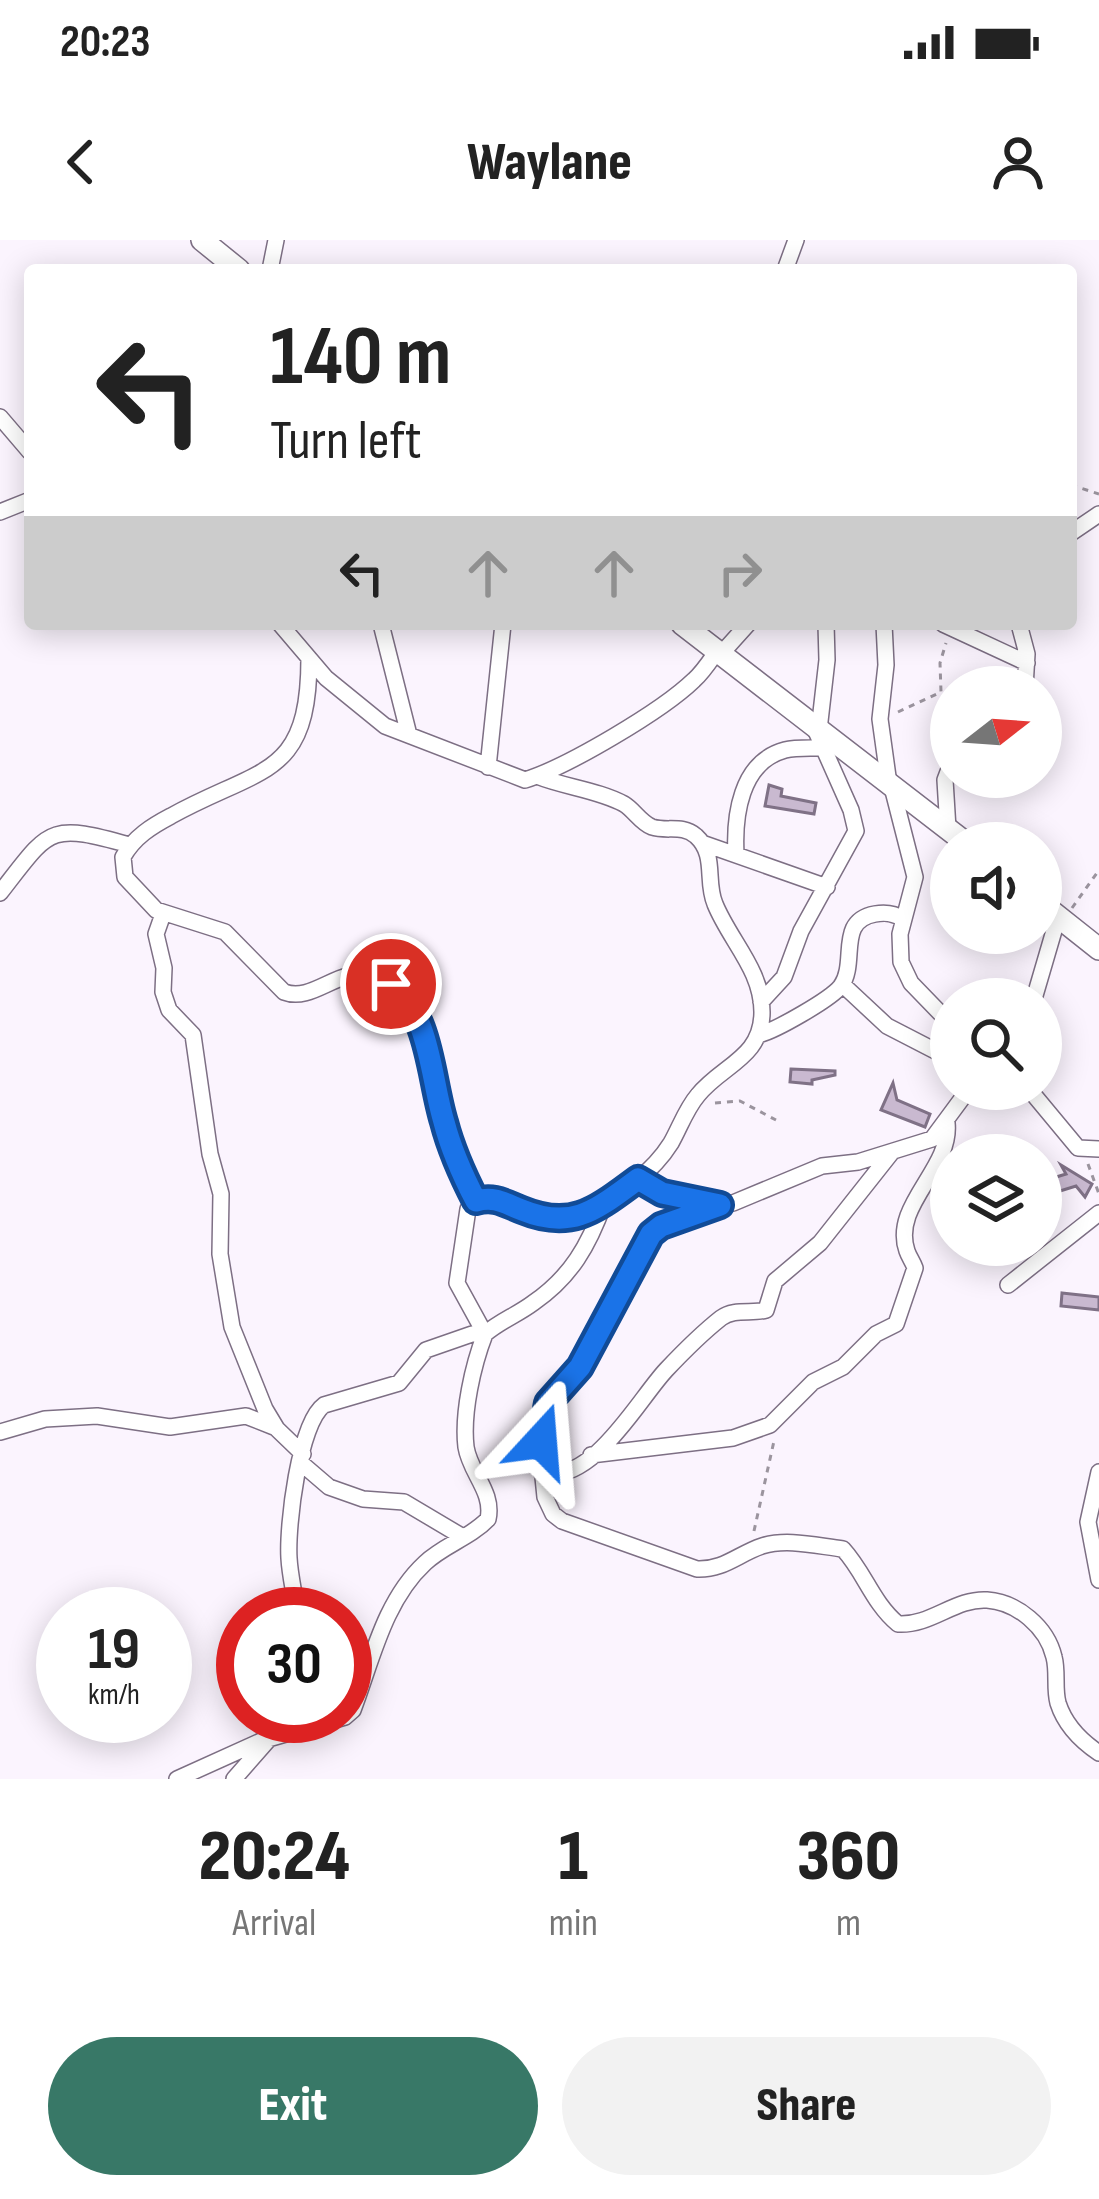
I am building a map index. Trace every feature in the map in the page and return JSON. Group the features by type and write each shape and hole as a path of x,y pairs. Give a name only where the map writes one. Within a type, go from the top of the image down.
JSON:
{"street":[{"path":"202,240 232,264"},
{"path":"0,417 24,445"},
{"path":"285,630 351,702 385,725 518,779 536,776 678,694 742,630"},
{"path":"383,630 409,735"},
{"path":"488,767 502,630"},
{"path":"690,630 818,735 939,822"},
{"path":"761,1002 784,977 801,931 856,826 818,735 826,630"},
{"path":"884,630 880,718 890,785 915,877 900,948 904,972 930,1005"},
{"path":"956,630 1028,663"},
{"path":"1020,630 1028,666"},
{"path":"309,658 302,725 283,759 157,824 130,845 123,857 125,877 163,914 225,932 273,983 292,995 350,974 379,977 400,991 421,1028 448,1138 476,1201"},
{"path":"736,854 738,805 758,770 818,735"},
{"path":"372,1654 397,1600 421,1566 484,1523 490,1513 466,1446 484,1334 458,1283 464,1220 476,1201 496,1198 550,1220 567,1220 604,1203 657,1163 689,1108 710,1082 747,1055 758,1035 761,1002 753,970 711,895 710,857 702,843 689,831 646,825 629,807 614,800 536,776"},
{"path":"0,893 29,853 51,835 70,831 130,845"},
{"path":"702,843 827,887"},
{"path":"758,1035 830,996 842,984 855,926 880,913 903,919"},
{"path":"163,914 156,934 164,968 163,992 169,1010 194,1035 210,1154 221,1194 220,1254 226,1302 248,1371 277,1429 329,1487 363,1499 404,1502 463,1537"},
{"path":"1062,920 1099,949"},
{"path":"842,984 886,1026 930,1048"},
{"path":"955,1110 932,1138 892,1152 822,1166 661,1226 651,1234 580,1367 548,1403 541,1441 548,1506 562,1521 697,1570 720,1567 779,1544 843,1550 854,1561 873,1600 898,1624 916,1625 973,1601 990,1600 1013,1608 1030,1618 1051,1646 1059,1705 1070,1727 1099,1752"},
{"path":"1046,1110 1068,1138 1092,1150"},
{"path":"591,1455 733,1438 777,1421 813,1382 843,1367 900,1318 915,1268 906,1248 908,1222 946,1150 947,1123"},
{"path":"542,1474 564,1472 622,1430 663,1373 721,1317 766,1310 775,1281 820,1243 892,1152"},
{"path":"638,1179 662,1193 720,1205"},
{"path":"294,1587 289,1541 309,1421 324,1405 399,1383 427,1349 484,1334 530,1306 573,1269 604,1203"},
{"path":"1008,1285 1099,1213"},
{"path":"0,1432 45,1419 97,1416 170,1427 246,1416 277,1429"},
{"path":"1099,1472 1088,1522 1099,1580"},
{"path":"177,1779 258,1743"},
{"path":"234,1779 265,1743"}],"path":[{"path":"880,718 939,695 948,630"},
{"path":"1062,913 1080,901 1099,870"},
{"path":"689,1108 740,1101 776,1120"},
{"path":"1092,1150 1099,1194"},
{"path":"748,1554 777,1421"}],"building":[{"path":"769,785 782,789 781,796 816,803 814,814 765,806"},
{"path":"791,1069 835,1071 835,1075 812,1080 812,1084 790,1082"},
{"path":"893,1083 897,1100 930,1114 925,1127 881,1110"},
{"path":"1062,1166 1092,1184 1085,1197 1076,1186 1062,1190 1066,1174"},
{"path":"1062,1293 1099,1297 1099,1310 1061,1306"}],"route":[{"path":"391,984 409,1002 421,1028 448,1138 476,1201 496,1198 527,1213 567,1220 638,1179 662,1193 720,1205 651,1234 580,1367 548,1403 541,1441"}]}
